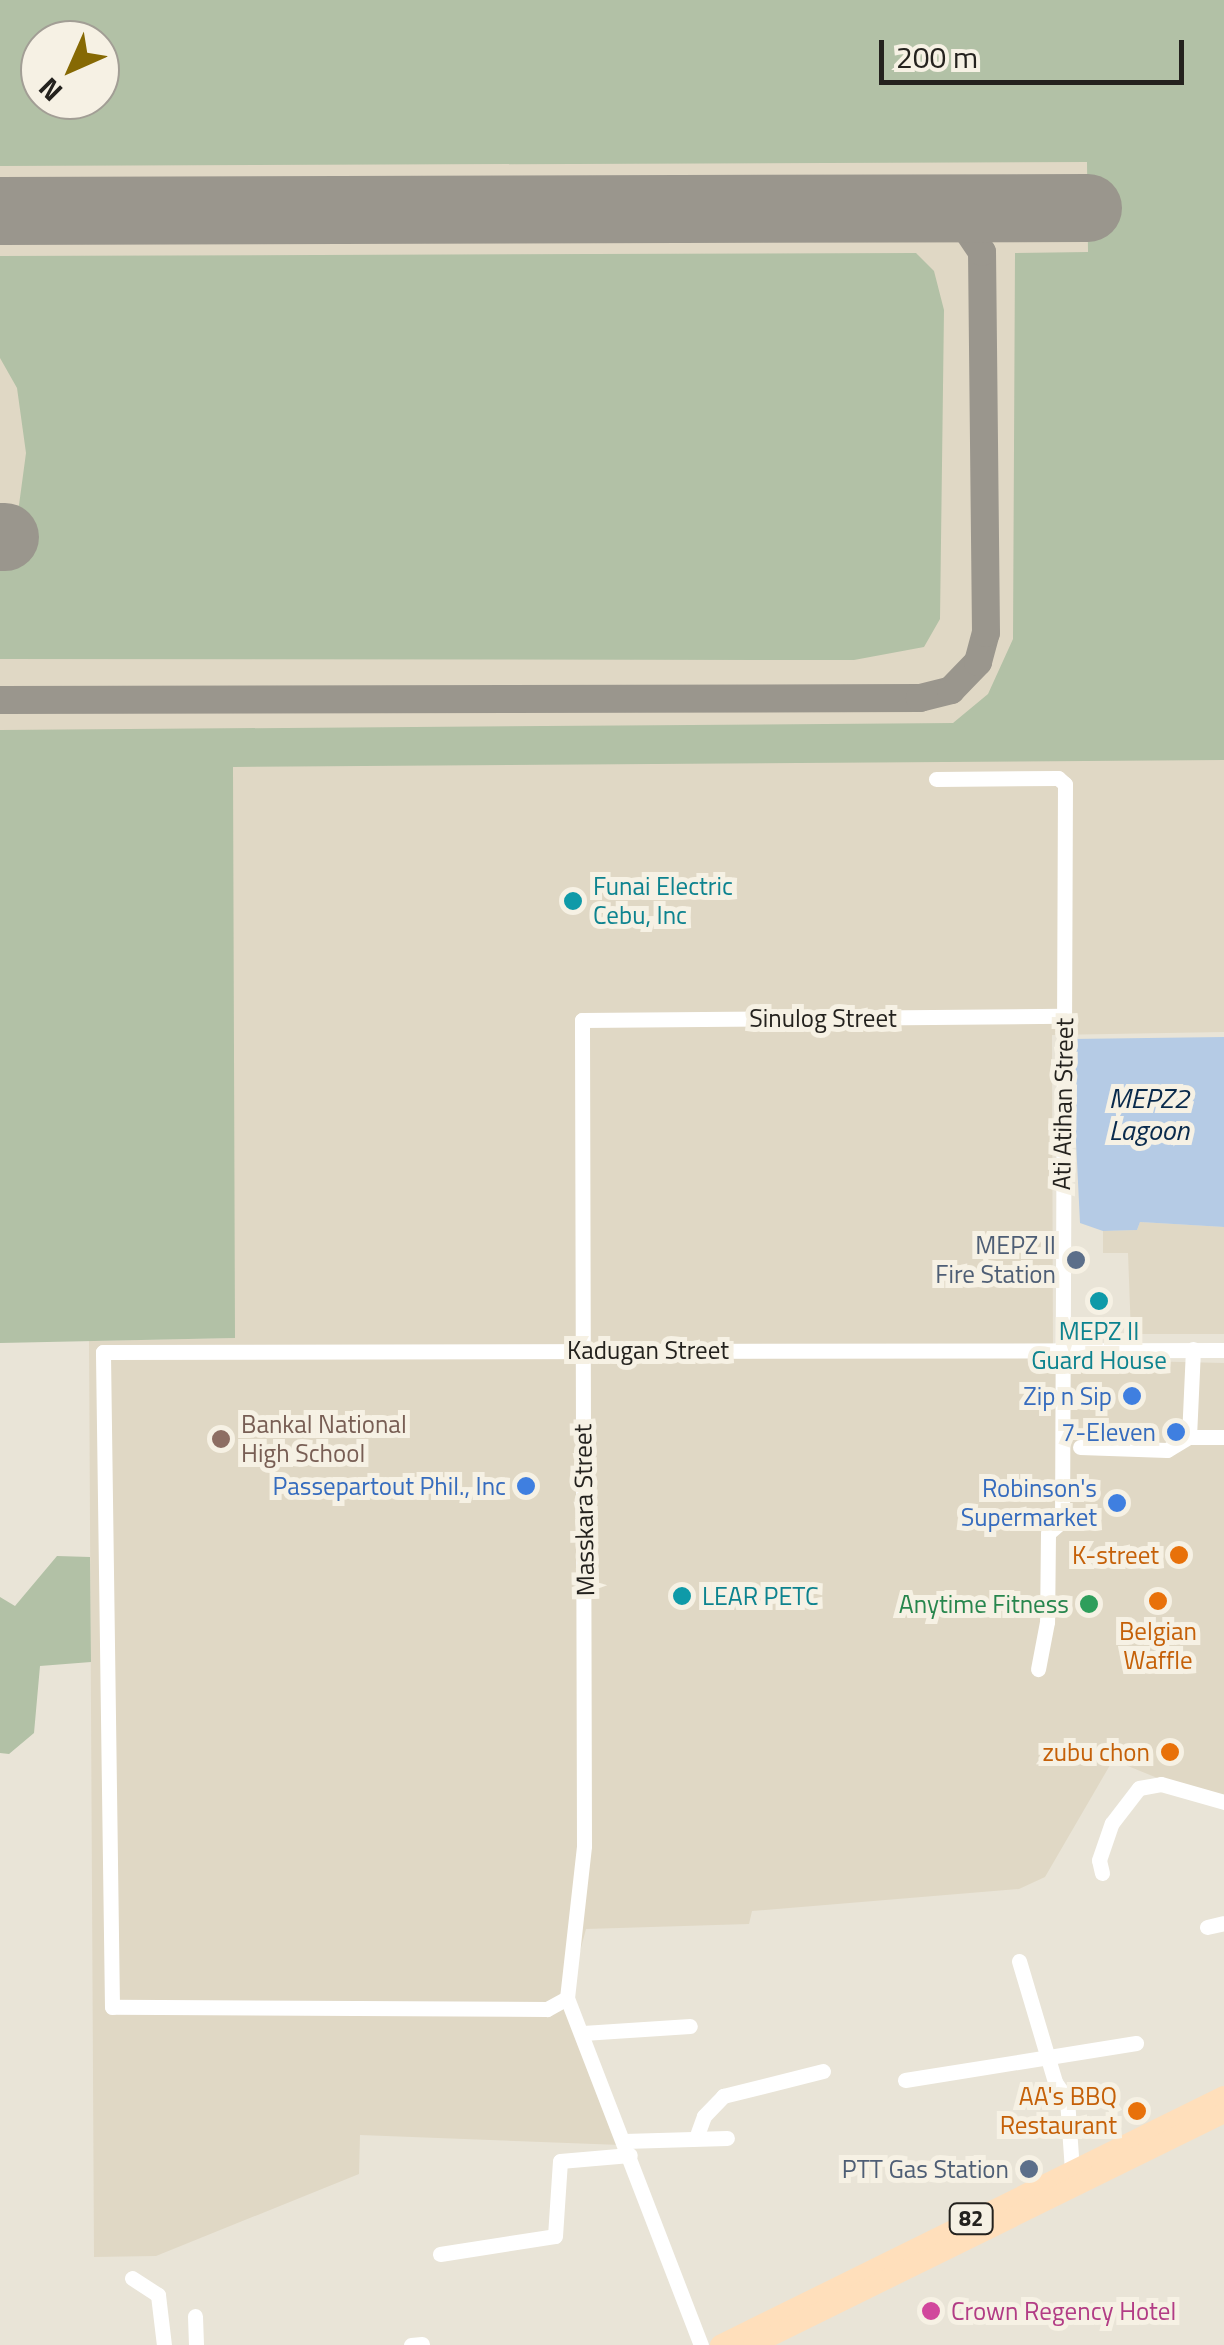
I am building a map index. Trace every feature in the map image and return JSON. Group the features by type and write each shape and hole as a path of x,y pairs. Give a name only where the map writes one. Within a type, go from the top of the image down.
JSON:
{"main road":[{"name":"82","path":"753,2345 1051,2190 1072,2171 1224,2096"},
{"name":"82","path":"720,2345 1224,2113"}],"street":[{"name":"Ati Atihan Street","path":"936,778 1063,781 1062,1521 1048,1533 1047,1622 1038,1668"},
{"name":"Sinulog Street","path":"582,1020 1064,1016"},
{"name":"Masskara Street","path":"567,1998 584,1846 582,1020"},
{"path":"1190,1436 1193,1349"},
{"name":"Kadugan Street","path":"567,1998 547,2010 112,2008 103,1352 1224,1350"},
{"path":"1080,1448 1167,1450 1190,1436 1224,1437"},
{"path":"1102,1874 1099,1860 1112,1823 1139,1788 1160,1784 1224,1802"},
{"path":"1207,1927 1224,1922"},
{"path":"1019,1961 1050,2060 1068,2100 1072,2171"},
{"path":"567,1998 701,2345"},
{"path":"583,2032 690,2026"},
{"path":"905,2080 1050,2060 1066,2050 1136,2043"},
{"path":"696,2138 723,2096 824,2071"},
{"path":"440,2254 555,2236 560,2161 696,2138 726,2138"},
{"path":"132,2278 158,2295 164,2345"},
{"path":"195,2316 196,2345"},
{"path":"411,2345 422,2344"}],"shaded area":[{"path":"0,0 1224,0 1224,1032 1052,1035 1053,1359 1224,1363 1224,1805 1113,1760 1045,1877 1019,1889 752,1911 749,1924 586,1929 566,2004 621,2145 360,2135 359,2174 156,2256 94,2257 89,1341 235,1338 0,767"},
{"path":"1140,1222 1224,1227 1224,1334 1131,1334 1128,1253 1103,1253 1103,1231 1137,1230"}],"green space":[{"path":"0,0 1224,0 1224,760 233,767 235,1338 0,1343 0,730 953,723 988,694 1013,639 1015,253 1088,252 1087,162 0,166"},
{"path":"916,253 934,271 944,310 940,619 924,647 854,660 0,659 0,545 19,505 26,453 17,388 0,358 0,256"},
{"path":"57,1556 90,1557 91,1662 40,1666 34,1733 9,1754 0,1753 0,1597 15,1606"}],"water":[{"name":"MEPZ2 Lagoon","path":"1224,1037 1224,1227 1140,1222 1137,1230 1103,1231 1080,1223 1071,1039"}],"taxiway":[{"path":"0,700 920,698 951,690 978,662 986,633 982,252 961,221 941,208"}],"runway":[{"path":"0,211 1088,208"},
{"path":"0,537 5,537"}],"place":[{"name":"Funai Electric Cebu, Inc","path":"573,901"},
{"name":"MEPZ II Fire Station","path":"1076,1260"},
{"name":"MEPZ II Guard House","path":"1099,1301"},
{"name":"Zip n Sip","path":"1132,1396"},
{"name":"7-Eleven","path":"1176,1432"},
{"name":"Bankal National High School","path":"221,1439"},
{"name":"Passepartout Phil., Inc","path":"526,1486"},
{"name":"Robinson's Supermarket","path":"1117,1503"},
{"name":"K-street","path":"1179,1555"},
{"name":"LEAR PETC","path":"682,1596"},
{"name":"Belgian Waffle","path":"1158,1601"},
{"name":"Anytime Fitness","path":"1089,1604"},
{"name":"zubu chon","path":"1170,1752"},
{"name":"AA's BBQ Restaurant","path":"1137,2111"},
{"name":"PTT Gas Station","path":"1029,2169"},
{"name":"Crown Regency Hotel","path":"931,2311"}]}
